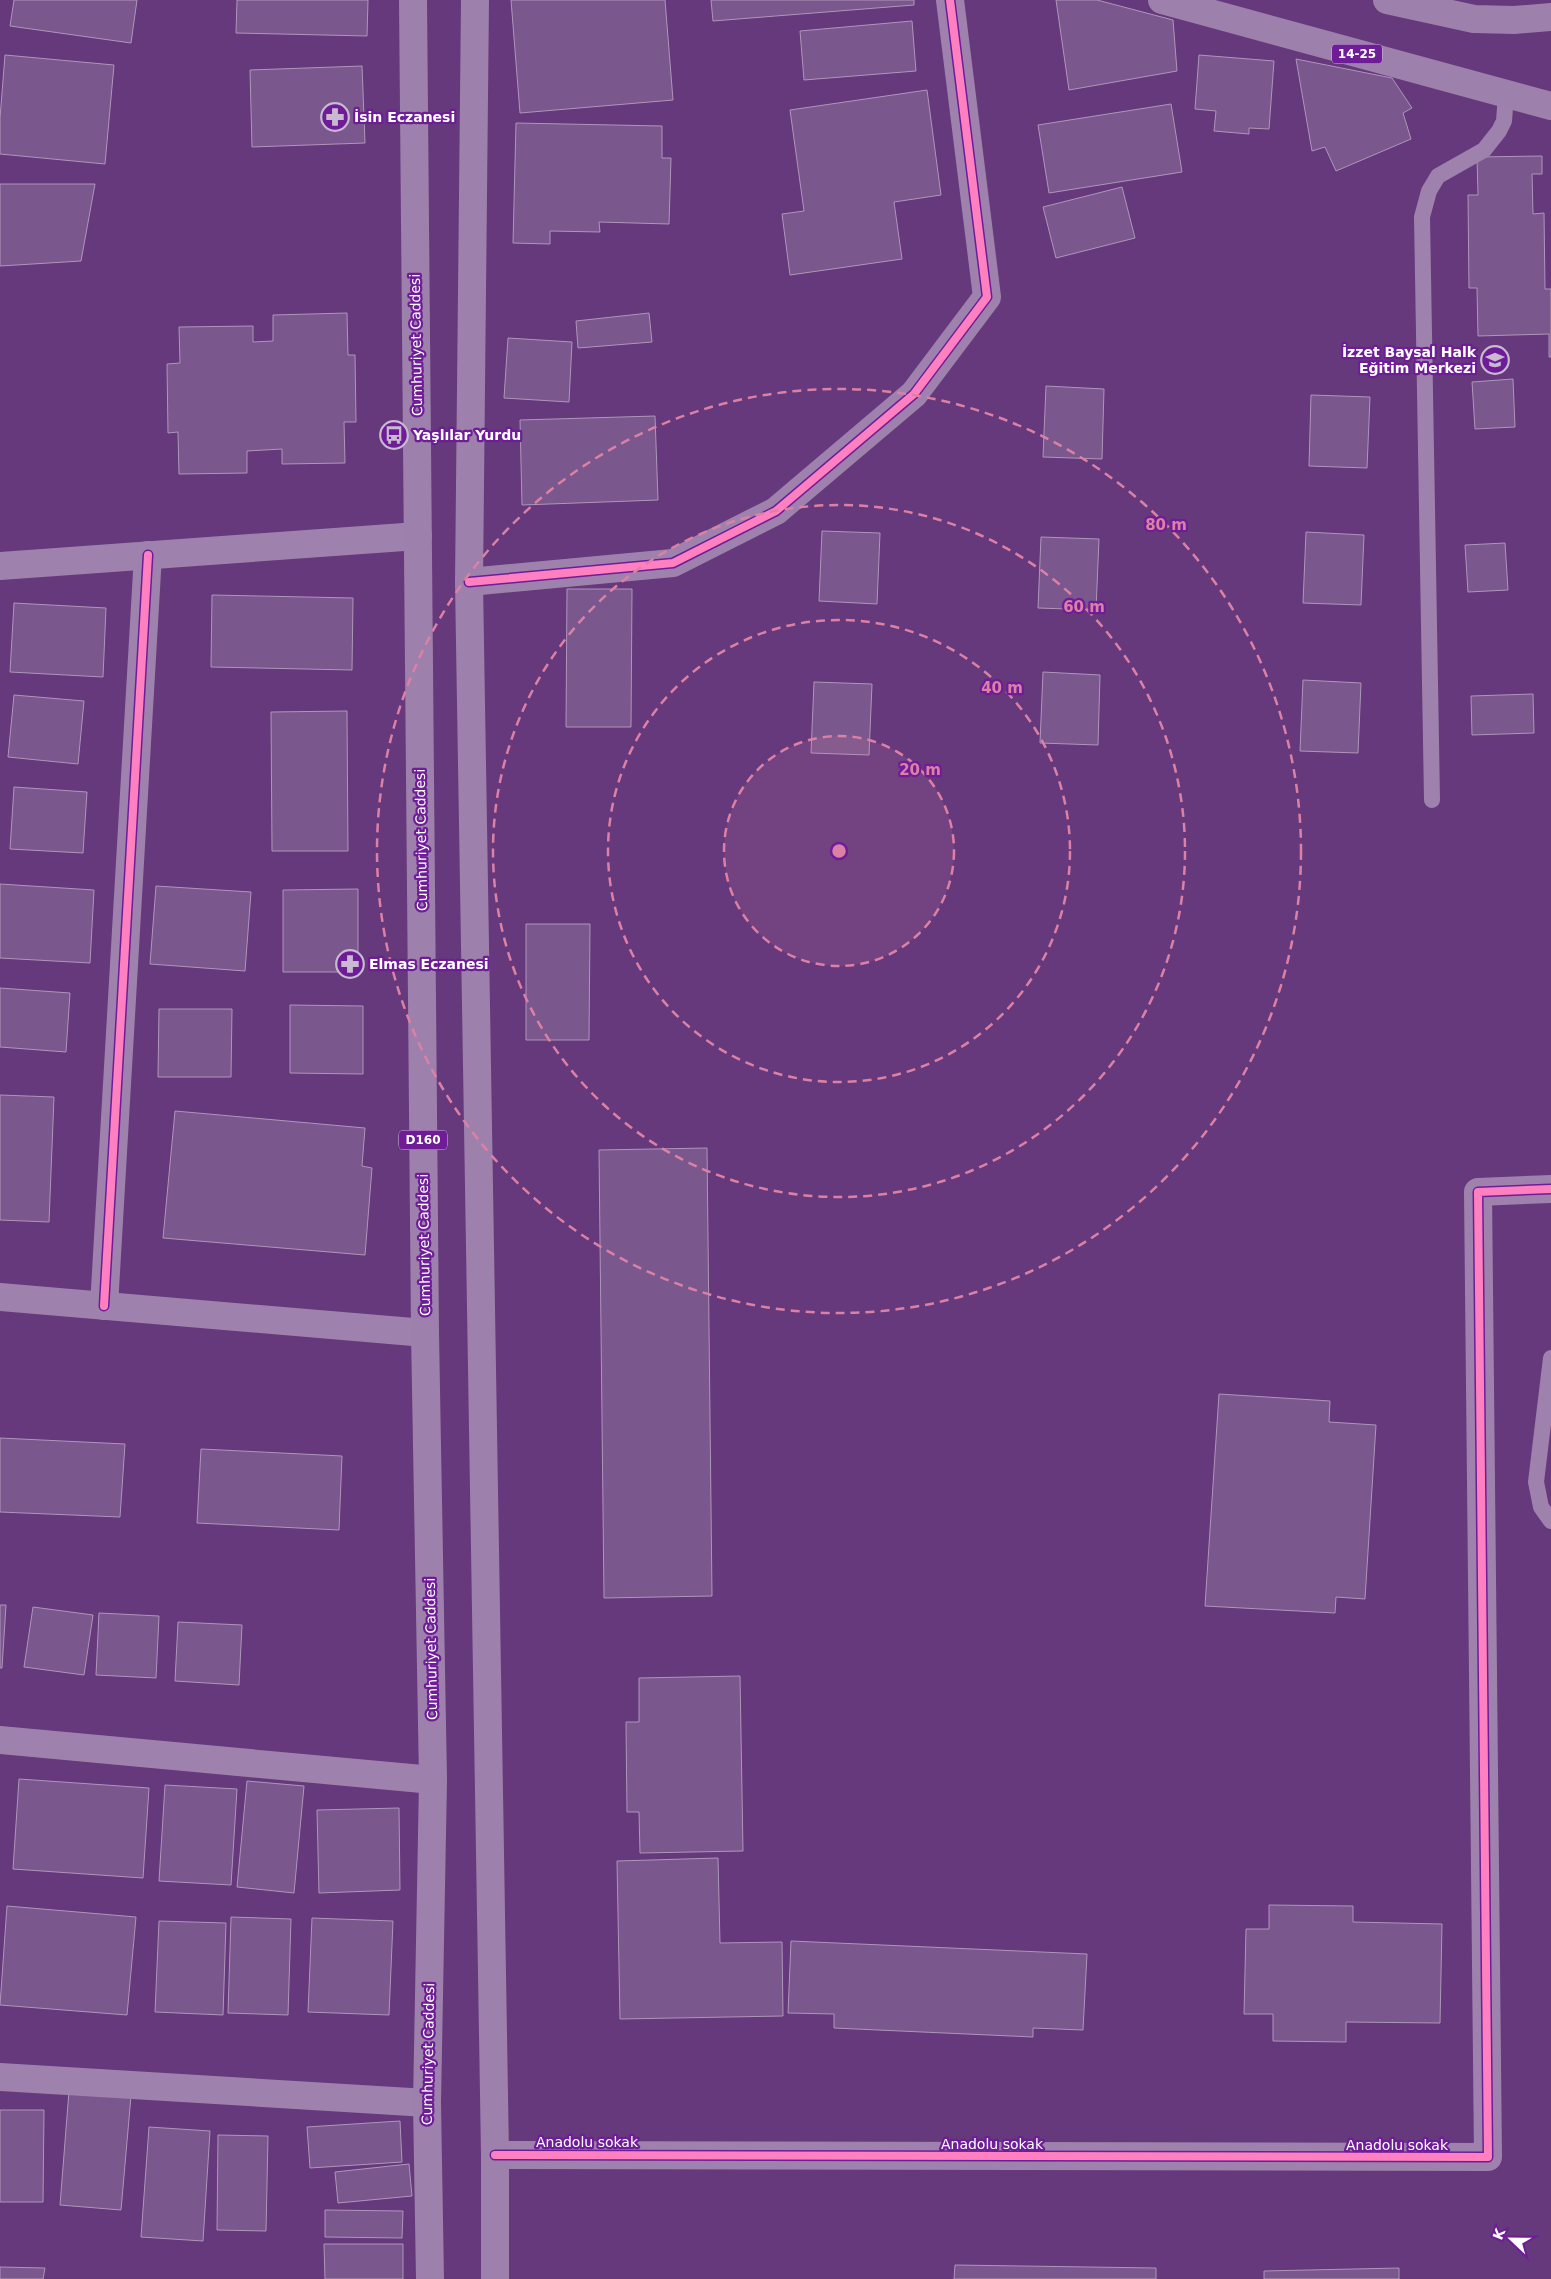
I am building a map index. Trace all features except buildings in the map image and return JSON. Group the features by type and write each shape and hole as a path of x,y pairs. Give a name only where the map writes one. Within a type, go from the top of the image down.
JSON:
{"main road":[{"name":"Cumhuriyet Caddesi","path":"413,0 425,1333 433,1780 427,2104 430,2279"},
{"path":"475,0 469,582 495,2155 495,2279"},
{"name":"14-25","path":"1162,0 1551,106"},
{"path":"1387,0 1431,5 1474,19 1514,20 1551,17"}],"street":[{"path":"469,582 673,563 776,511 914,394 987,297 950,0"},
{"path":"0,566 418,536"},
{"path":"104,1306 148,555"},
{"name":"Anadolu sokak","path":"495,2155 1488,2157 1478,1192 1551,1189"},
{"path":"0,1297 425,1333"},
{"path":"0,1740 433,1780"},
{"path":"0,2077 427,2104"}],"lane":[{"path":"1432,800 1422,217 1428,191 1438,176 1484,150 1499,131 1504,121 1506,95"},
{"path":"1551,1358 1536,1482 1541,1507 1551,1520"}],"cycle path":[{"path":"469,582 673,563 776,511 914,394 987,297 950,0"},
{"path":"104,1306 148,555"},
{"path":"495,2155 1488,2157 1478,1192 1551,1189"}],"place":[{"name":"İsin Eczanesi","path":"335,117"},
{"name":"İzzet Baysal Halk Eğitim Merkezi","path":"1495,360"},
{"name":"Yaşlılar Yurdu","path":"394,435"},
{"name":"Elmas Eczanesi","path":"350,964"}]}
